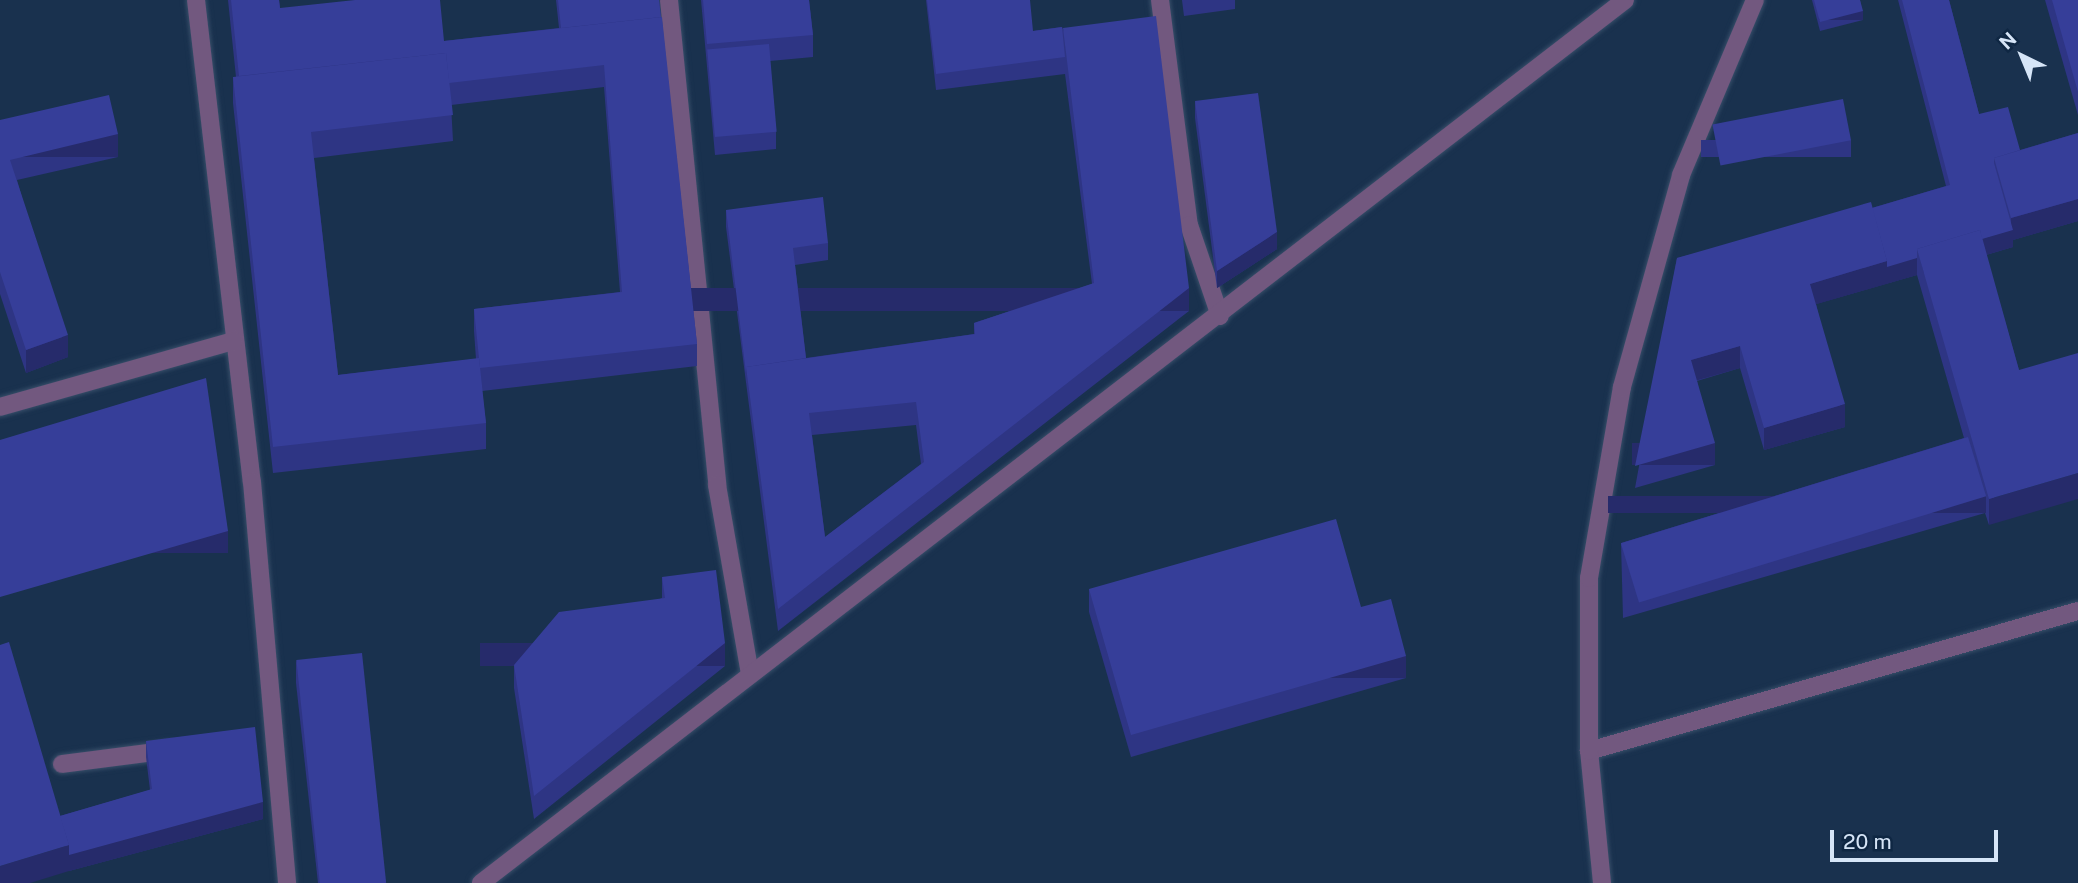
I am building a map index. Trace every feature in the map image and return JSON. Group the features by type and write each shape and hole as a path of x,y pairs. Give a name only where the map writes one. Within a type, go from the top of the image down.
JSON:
{"street":[{"path":"196,0 234,341 267,737 287,883"},
{"path":"669,0 717,485 750,674"},
{"path":"1160,0 1189,225 1220,316"},
{"path":"481,883 1220,316 1625,0"},
{"path":"1602,883 1589,751 1588,578 1622,387 1681,175 1755,0"},
{"path":"0,407 234,341"},
{"path":"1589,751 2078,611"},
{"path":"62,764 194,747"}],"building":[{"path":"231,0 279,0 280,8 355,0 440,0 444,41 662,17 697,344 480,368 474,309 622,292 604,65 449,83 446,53 239,76"},
{"path":"558,0 659,0 661,17 561,28"},
{"path":"703,0 809,0 813,35 707,44"},
{"path":"927,0 1030,0 1033,31 1062,27 1065,57 936,74"},
{"path":"1814,0 1860,0 1863,11 1820,22"},
{"path":"1902,0 1949,0 1979,114 2008,107 2020,150 1994,158 2013,230 1982,239 1980,230 1917,249 1917,258 1887,267 1872,208 1950,185"},
{"path":"2052,0 2078,0 2078,92"},
{"path":"1156,16 1189,288 778,609 746,367 975,334 974,323 1094,283 1063,28","holes":["916,402 924,462 825,537 809,413"]},
{"path":"769,44 777,132 715,137 707,49"},
{"path":"446,53 453,115 311,132 338,375 479,358 486,423 273,447 233,77"},
{"path":"1258,93 1277,232 1217,271 1195,101"},
{"path":"109,95 118,134 10,160 68,335 26,350 0,272 0,120"},
{"path":"1843,99 1851,140 1720,166 1712,124"},
{"path":"2078,133 2078,199 2011,218 1994,158"},
{"path":"823,197 828,243 793,248 806,358 746,367 746,373 726,210"},
{"path":"1871,202 1887,261 1810,284 1845,404 1764,428 1740,346 1691,360 1715,443 1635,466 1677,258"},
{"path":"1980,230 2019,370 2078,353 2078,473 1989,499 1917,249"},
{"path":"206,378 228,531 0,597 0,440"},
{"path":"1968,437 1986,496 1639,602 1621,543"},
{"path":"1336,519 1361,607 1391,599 1406,656 1131,735 1089,589"},
{"path":"716,570 725,643 534,796 514,665 559,612 665,598 662,577"},
{"path":"9,642 69,845 0,866 0,645"},
{"path":"362,653 386,883 320,883 296,660"},
{"path":"255,727 263,802 69,855 69,845 60,816 152,789 146,741"}]}
